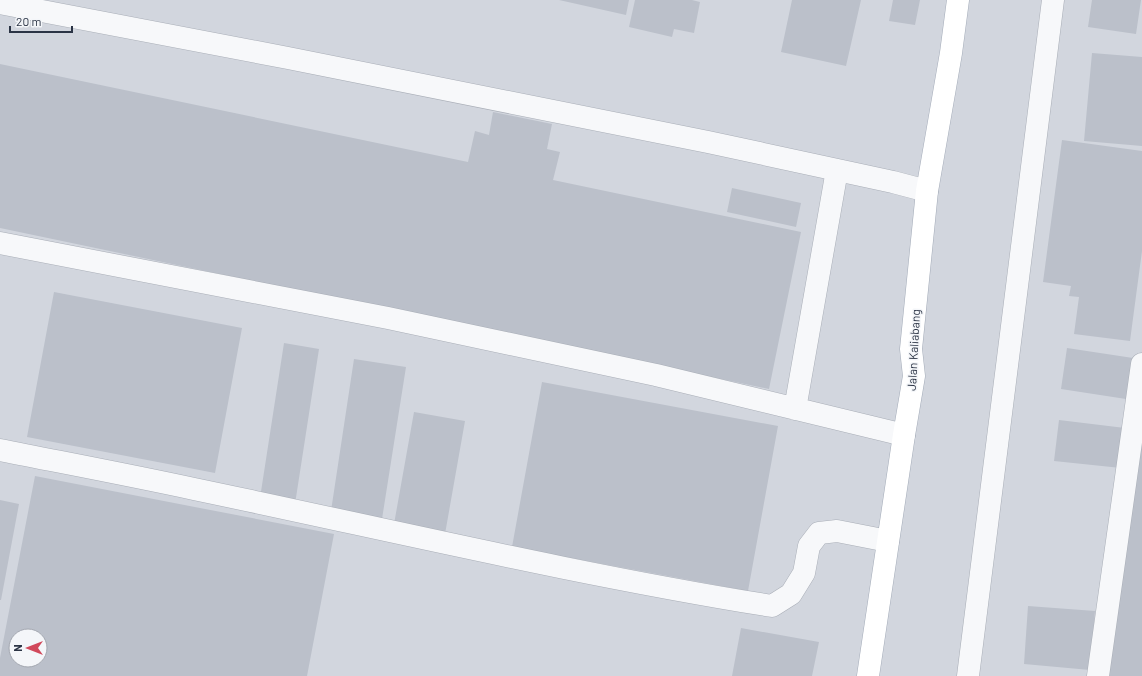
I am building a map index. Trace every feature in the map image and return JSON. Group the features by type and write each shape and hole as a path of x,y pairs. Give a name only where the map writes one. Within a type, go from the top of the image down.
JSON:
{"main road":[{"name":"Jalan Kaliabang","path":"868,676 914,376 911,349 927,191 951,53 958,0"}],"lane":[{"path":"968,676 1053,0"},
{"path":"0,4 288,58 700,141 894,182 927,191"},
{"path":"795,409 837,170"},
{"path":"0,243 396,320 656,376 904,435"},
{"path":"1098,676 1142,364"},
{"path":"0,450 202,491 452,545 670,589 772,606 791,594 804,573 809,546 819,533 837,531 888,541"}],"shaded area":[{"path":"0,0 1142,0 1142,676 0,676"}],"building":[{"path":"559,0 629,0 626,15"},
{"path":"635,0 692,0 700,2 694,33 674,29 672,37 629,27"},
{"path":"792,0 861,0 846,66 781,52"},
{"path":"893,0 920,0 915,25 889,21"},
{"path":"1092,0 1141,0 1136,34 1088,27"},
{"path":"1092,53 1142,57 1142,146 1084,141"},
{"path":"0,64 468,162 475,131 489,135 493,112 552,124 547,149 560,152 553,180 801,232 769,389 0,228"},
{"path":"1062,140 1142,151 1142,251 1130,341 1074,334 1079,297 1069,296 1071,286 1043,282"},
{"path":"732,188 801,203 796,227 727,212"},
{"path":"54,292 242,328 215,473 27,437"},
{"path":"284,343 319,349 295,504 260,498"},
{"path":"1067,348 1133,358 1126,399 1061,389"},
{"path":"354,359 406,367 382,519 331,511"},
{"path":"1142,378 1142,676 1099,676"},
{"path":"542,382 778,426 748,591 512,547"},
{"path":"414,412 465,421 445,534 394,524"},
{"path":"1059,420 1125,428 1121,468 1054,461"},
{"path":"35,476 334,534 307,676 0,676 0,658"},
{"path":"0,500 19,504 1,600 0,600"},
{"path":"1028,606 1095,611 1090,670 1024,664"},
{"path":"741,628 819,642 812,676 732,676"}]}
